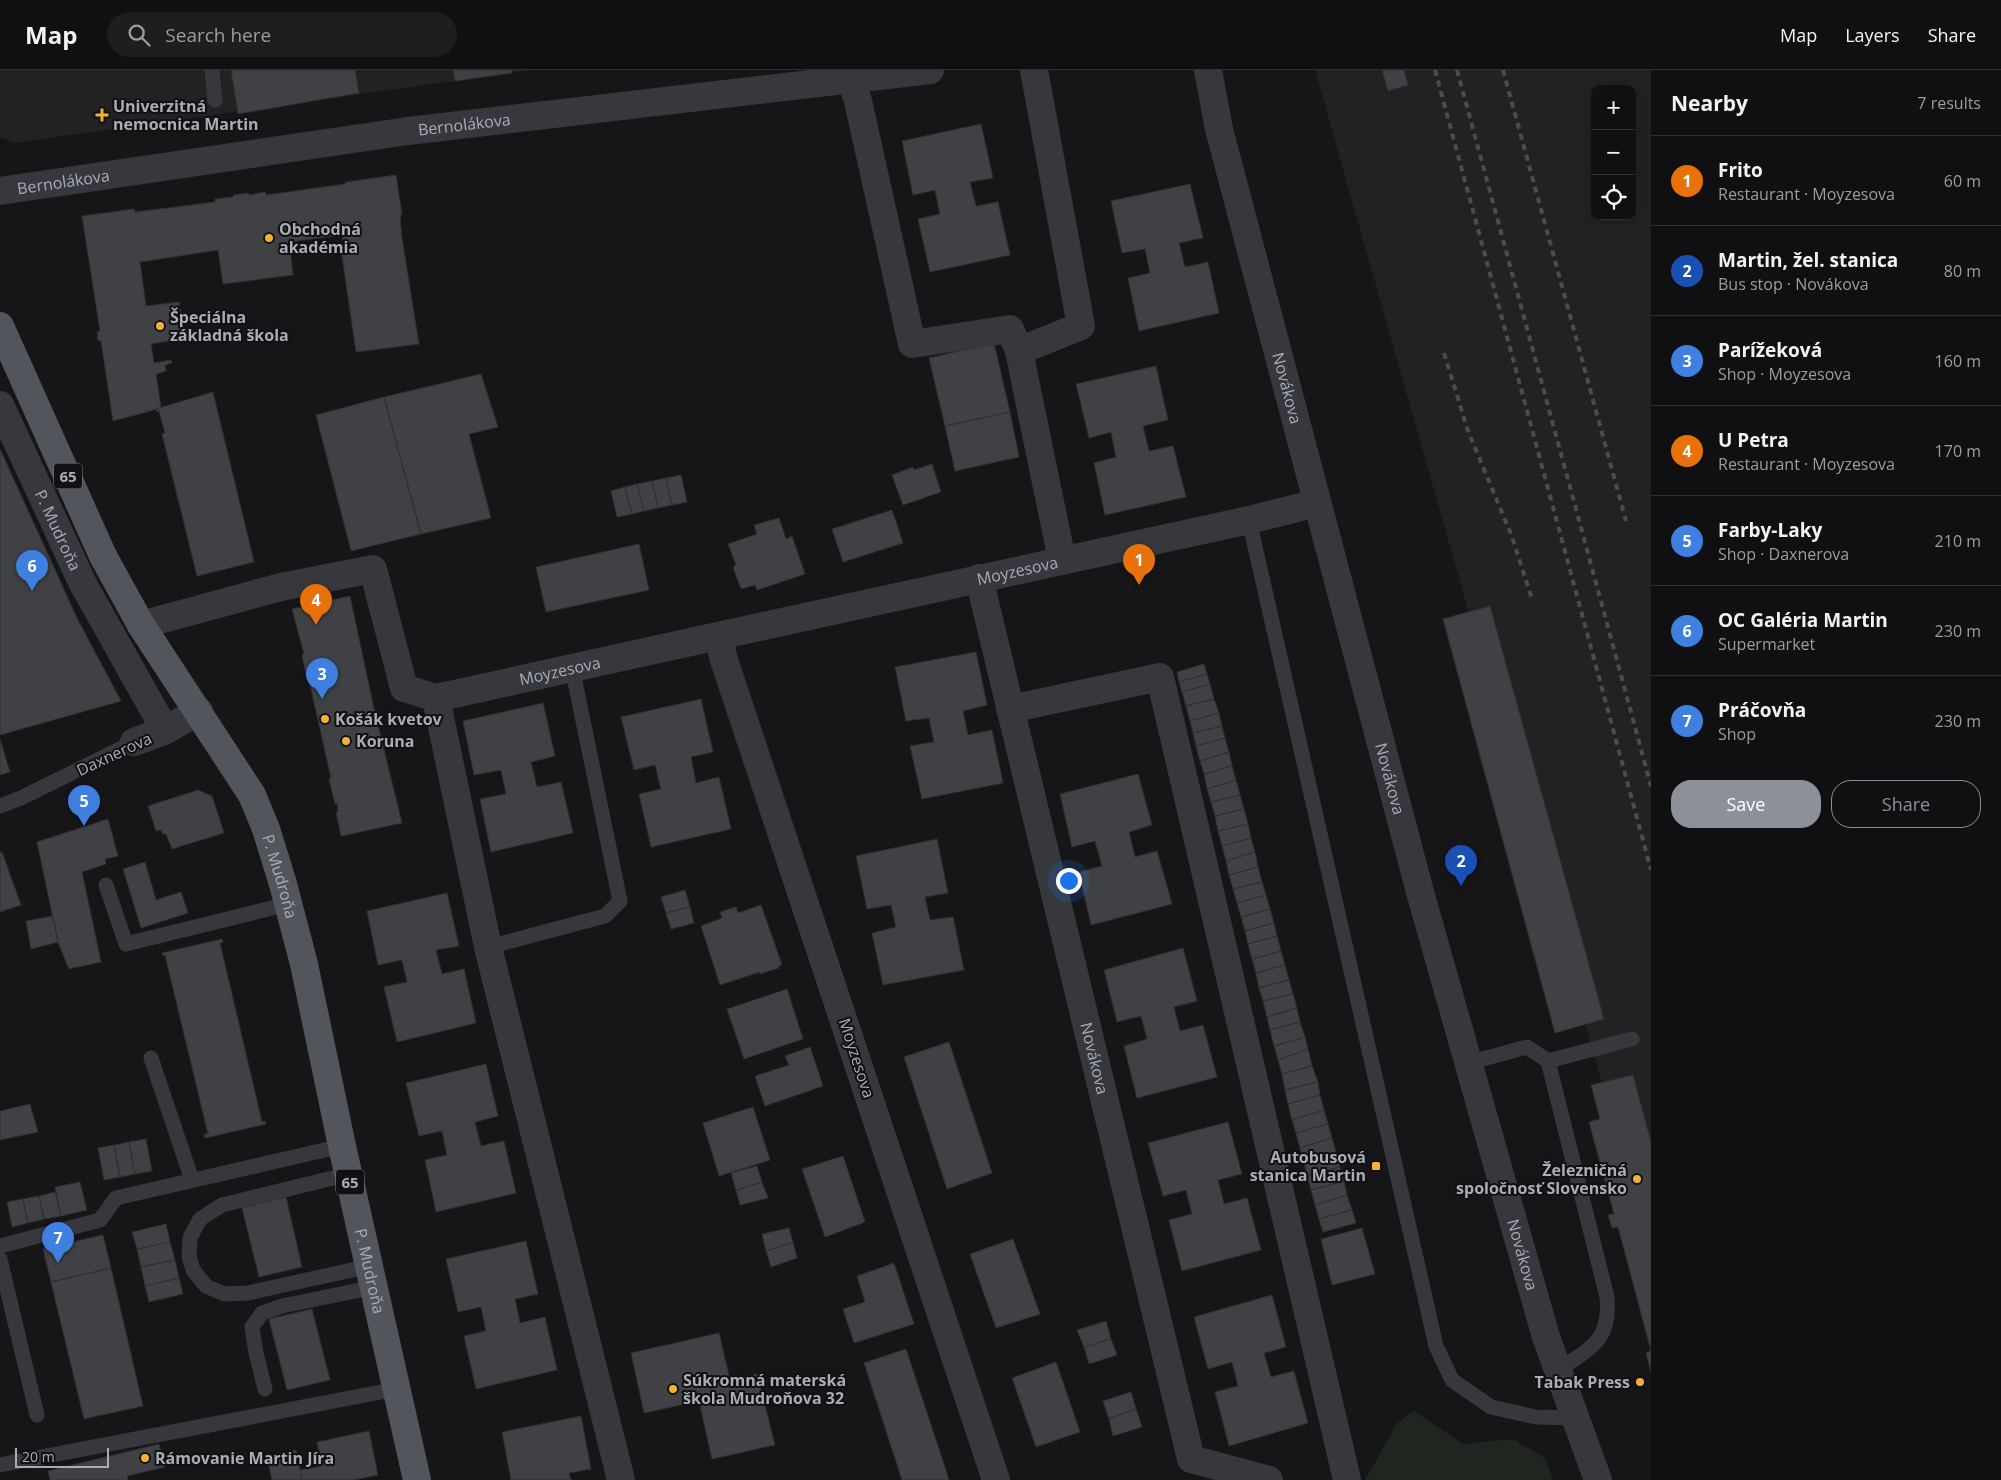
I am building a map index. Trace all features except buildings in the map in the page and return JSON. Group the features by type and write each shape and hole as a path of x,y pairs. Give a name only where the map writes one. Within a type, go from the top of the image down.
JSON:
{"main road":[{"name":"P. Mudroňa","path":"0,326 103,556 141,624 252,795 266,829 304,964 348,1174 417,1480"}],"street":[{"name":"Bernolákova","path":"0,191 408,131 850,75 930,70"},
{"path":"1019,350 1081,326 1034,70"},
{"name":"Novákova","path":"1208,70 1219,129 1396,807 1546,1337 1598,1480"},
{"path":"850,75 858,102 912,344 1010,329 1019,350 1062,560"},
{"name":"P. Mudroňa","path":"0,404 83,584 165,730"},
{"name":"Moyzesova","path":"436,698 1248,520 1317,503"},
{"path":"141,624 281,588 373,569 404,688 436,698 488,947 620,1480"},
{"name":"Novákova","path":"980,578 1010,710 1192,1459 1269,1480"},
{"name":"Moyzesova","path":"718,636 724,660 996,1480"},
{"path":"1010,710 1160,677 1347,1480"},
{"name":"Daxnerova","path":"134,742 165,730 199,711"}],"lane":[{"path":"212,70 215,100"},
{"path":"1248,520 1436,1346 1452,1380 1491,1408 1536,1417 1576,1418"},
{"path":"488,947 605,916 620,901 572,667"},
{"name":"Daxnerova","path":"0,806 134,742"},
{"path":"106,884 126,944 288,904"},
{"path":"1548,1061 1632,1039"},
{"path":"1468,1063 1527,1047 1548,1061 1607,1297 1608,1309 1604,1333 1598,1342 1557,1371"},
{"path":"151,1058 192,1180"},
{"path":"0,1246 100,1220 116,1198 342,1146"},
{"path":"348,1174 222,1205 200,1219 190,1238 189,1256 193,1270 206,1286 224,1294 248,1293 372,1277"},
{"path":"0,1259 37,1416"},
{"path":"265,1389 252,1327 262,1313 372,1277"},
{"path":"0,1465 397,1389"}],"shaded area":[{"name":"Univerzitná nemocnica Martin","path":"0,70 532,70 14,143 0,137"},
{"path":"1315,70 1651,70 1651,1263 1616,1133"},
{"path":"1414,1411 1463,1444 1513,1439 1545,1458 1553,1480 1365,1480 1397,1423"}],"railway":[{"path":"1435,70 1651,870"},
{"path":"1457,70 1651,786"},
{"path":"1503,70 1626,521"},
{"path":"1444,353 1468,431 1511,534 1532,599"}],"place":[{"name":"Univerzitná nemocnica Martin","path":"102,115"},
{"name":"Obchodná akadémia","path":"269,238"},
{"name":"Špeciálna základná škola","path":"160,326"},
{"name":"Frito","path":"1139,585"},
{"name":"OC Galéria Martin","path":"32,591"},
{"name":"U Petra","path":"316,625"},
{"name":"Parížeková","path":"322,699"},
{"name":"Košák kvetov","path":"325,719"},
{"name":"Koruna","path":"346,741"},
{"name":"Farby-Laky","path":"84,826"},
{"name":"Martin, žel. stanica","path":"1461,886"},
{"name":"Autobusová stanica Martin","path":"1376,1166"},
{"name":"Železničná spoločnosť Slovensko","path":"1637,1179"},
{"name":"Práčovňa","path":"58,1263"},
{"name":"Tabak Press","path":"1640,1382"},
{"name":"Súkromná materská škola Mudroňova 32","path":"673,1389"},
{"name":"Rámovanie Martin Jíra","path":"145,1458"}]}
